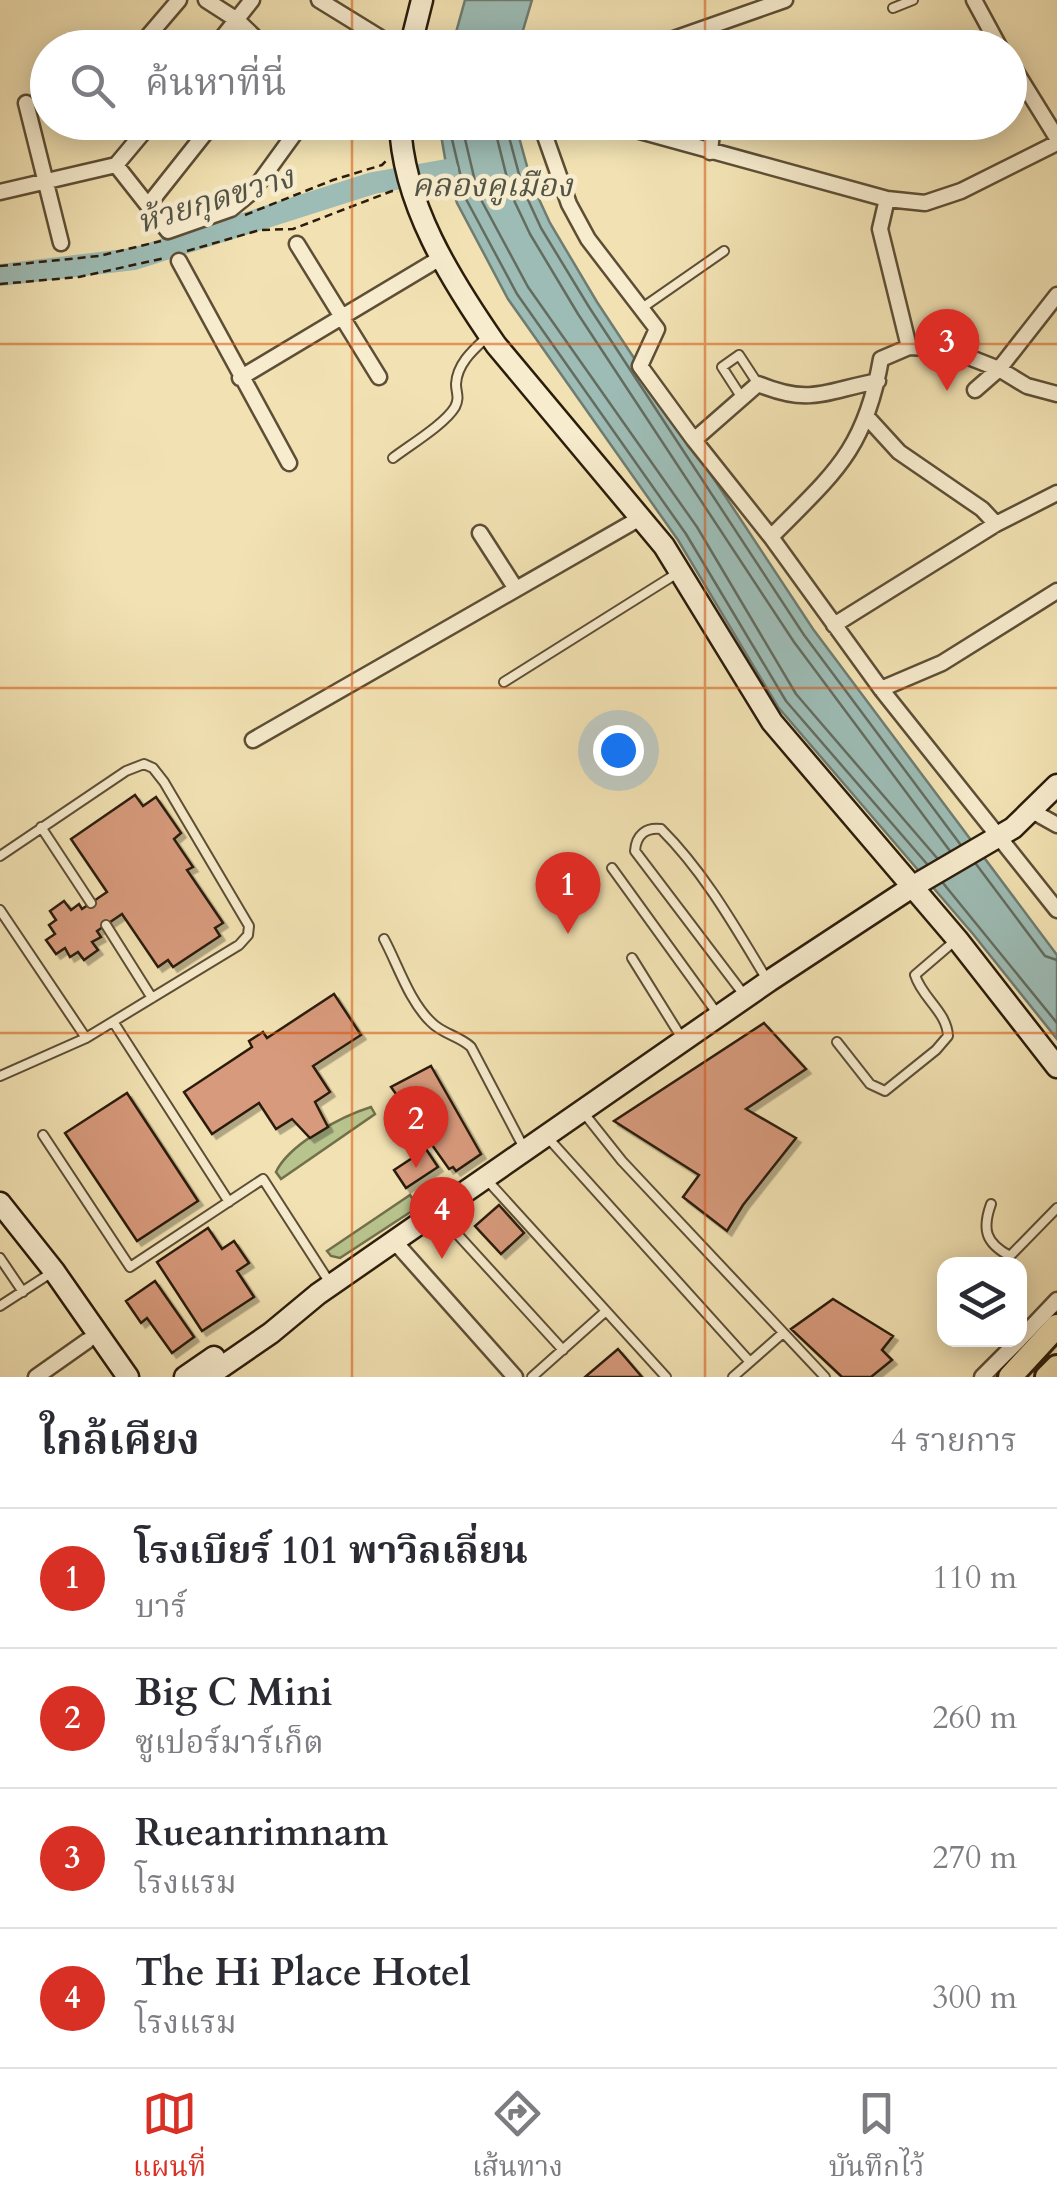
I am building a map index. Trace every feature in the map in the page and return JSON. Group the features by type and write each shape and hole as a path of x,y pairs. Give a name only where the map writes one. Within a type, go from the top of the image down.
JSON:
{"main road":[{"path":"999,1374 1057,1326"},
{"path":"1047,1377 1057,1367"}],"street":[{"path":"153,30 179,0"},
{"path":"206,0 247,30"},
{"path":"229,30 252,0"},
{"path":"319,0 368,30"},
{"path":"414,30 422,0"},
{"path":"713,30 785,0"},
{"path":"974,0 990,30"},
{"path":"669,140 887,198 925,203 961,191 1057,140 1027,90"},
{"path":"26,103 30,118"},
{"path":"36,140 61,243"},
{"path":"0,192 116,165 137,140"},
{"path":"150,204 200,140"},
{"path":"116,165 168,230 231,210 253,191 290,140"},
{"path":"401,140 414,196 442,257 490,336 642,517 680,571 772,722 916,885 1057,1067"},
{"path":"546,140 569,204 588,239 657,329 640,366 771,537 990,842 1057,910"},
{"path":"710,152 711,140"},
{"path":"887,198 880,230 910,346"},
{"path":"297,244 380,377"},
{"path":"240,378 442,257"},
{"path":"179,261 289,463"},
{"path":"975,390 999,369 1057,295"},
{"path":"771,537 840,467 867,418 881,359 910,346 948,349 999,369 1027,386 1057,394"},
{"path":"694,440 758,384 788,395 816,397 878,380"},
{"path":"867,418 899,452 982,509 996,524"},
{"path":"834,625 996,524 1057,493"},
{"path":"253,740 642,517"},
{"path":"480,533 516,589"},
{"path":"881,689 942,662 1057,591"},
{"path":"186,1377 438,1213 768,982 916,885 990,842 1032,811 1057,785"},
{"path":"1032,811 1057,825"},
{"path":"4,1210 128,1377"},
{"path":"395,1242 515,1377"},
{"path":"49,1274 112,1377"},
{"path":"207,1377 272,1333 324,1289"},
{"path":"1027,1331 1057,1300"},
{"path":"36,1377 87,1341"},
{"path":"999,1374 1014,1347"}],"lane":[{"path":"893,8 913,0"},
{"path":"641,309 724,250"},
{"path":"393,458 453,411 459,398 459,370 469,353 490,336"},
{"path":"742,398 722,367 740,354 758,384"},
{"path":"504,682 680,571"},
{"path":"0,856 135,766 144,764 153,768 164,782 249,926 239,945 114,1023 0,1076"},
{"path":"42,828 91,903"},
{"path":"746,997 635,851 643,832 661,829 684,852 768,982"},
{"path":"612,868 719,1016"},
{"path":"0,910 86,1038"},
{"path":"106,926 152,998"},
{"path":"384,938 419,1009 434,1026 472,1047 526,1150"},
{"path":"837,1042 870,1084 885,1092 936,1050 948,1036 947,1023 916,976 957,940"},
{"path":"632,958 683,1040"},
{"path":"114,1023 229,1202"},
{"path":"583,1112 622,1161 824,1377"},
{"path":"43,1135 130,1267 263,1180 324,1289"},
{"path":"547,1136 750,1362"},
{"path":"486,1180 666,1377"},
{"path":"992,1204 985,1221 987,1233 990,1241 1010,1256 1057,1208"},
{"path":"438,1213 562,1350"},
{"path":"0,1258 23,1292"},
{"path":"0,1306 49,1274"},
{"path":"532,1377 606,1311"},
{"path":"733,1377 783,1333"}],"path":[{"path":"0,284 79,277 152,262 260,230 293,229 392,191 414,196"}],"green space":[{"path":"371,1107 375,1114 281,1179 276,1172 292,1151 332,1124"},
{"path":"410,1195 415,1209 340,1258 327,1251"}],"water":[{"path":"465,0 532,0 523,30 457,30"},
{"name":"คลองคูเมือง","path":"442,140 520,140 532,184 550,223 597,302 813,629 1057,955 1057,1039 973,934 778,707 678,540 508,299 457,203"}],"building":[{"path":"135,795 143,806 156,797 181,833 174,839 193,867 187,870 223,923 215,928 220,936 173,967 168,960 158,967 122,914 97,931 101,937 92,942 98,950 84,960 78,952 70,957 65,948 56,954 46,940 55,934 49,925 56,920 50,911 64,901 71,910 79,904 82,909 107,892 71,839"},
{"path":"334,994 361,1035 313,1066 330,1092 315,1102 328,1127 310,1138 292,1119 276,1129 259,1103 212,1134 184,1092 252,1047 249,1041 263,1032 267,1038"},
{"path":"764,1023 806,1069 746,1109 796,1138 727,1231 683,1197 699,1175 614,1121"},
{"path":"431,1066 481,1154 456,1171 453,1167 449,1169 391,1087"},
{"path":"127,1093 198,1201 137,1241 65,1133"},
{"path":"426,1149 438,1167 406,1188 394,1170"},
{"path":"499,1205 524,1233 501,1254 475,1226"},
{"path":"208,1228 222,1249 234,1241 249,1263 237,1271 254,1297 202,1331 157,1262"},
{"path":"155,1281 194,1337 172,1353 147,1318 141,1323 126,1301"},
{"path":"833,1299 893,1336 882,1350 892,1360 871,1377 842,1377 791,1329"},
{"path":"618,1349 642,1377 585,1377"}],"waterway":[{"name":"ห้วยกุดขวาง","path":"0,275 134,259 373,183 447,170"}],"place":[{"name":"Rueanrimnam","path":"947,391"},
{"name":"โรงเบียร์ 101 พาวิลเลี่ยน","path":"568,934"},
{"name":"Big C Mini","path":"416,1168"},
{"name":"The Hi Place Hotel","path":"442,1259"}]}
